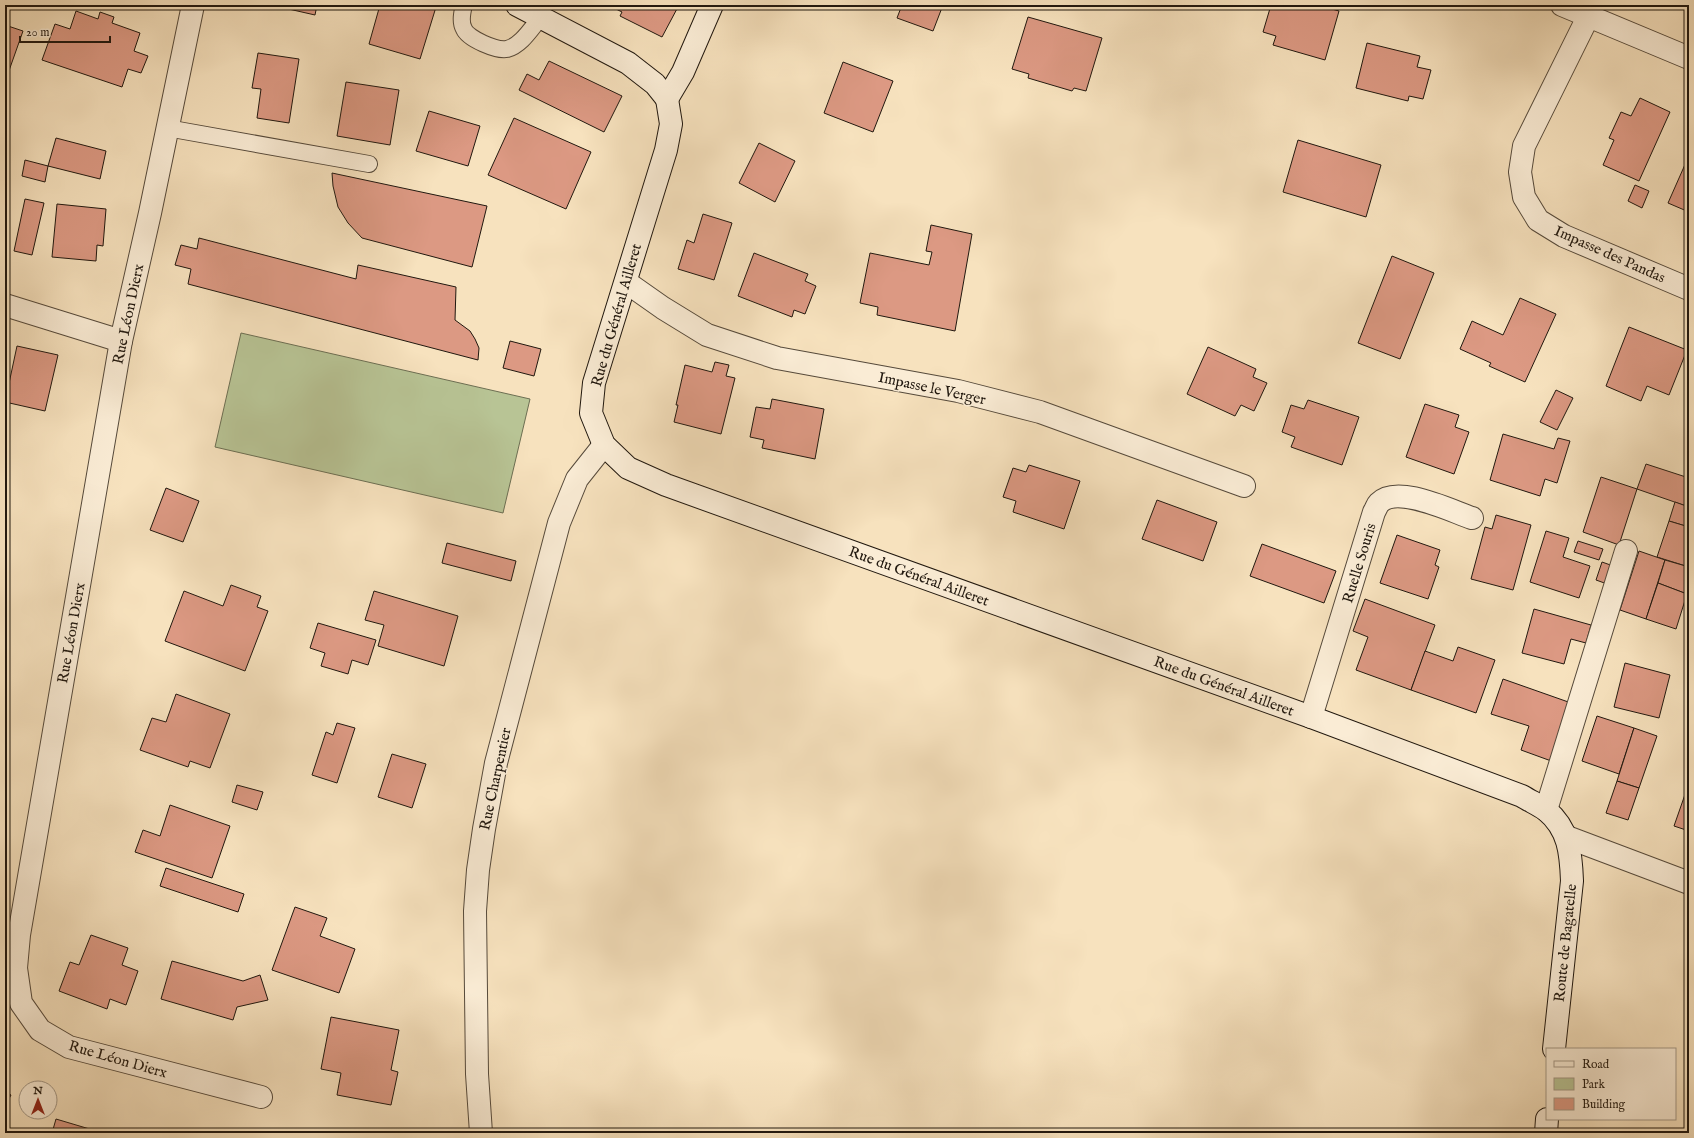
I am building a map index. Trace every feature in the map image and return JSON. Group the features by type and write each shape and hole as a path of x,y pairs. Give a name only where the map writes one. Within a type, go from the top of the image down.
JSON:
{"street":[{"name":"Rue Léon Dierx","path":"193,5 150,212 121,341 19,935 16,968 21,1003 40,1030 69,1047 261,1096"},
{"path":"517,5 628,63 655,84 667,99 683,72 712,5"},
{"path":"1562,5 1588,17 1687,54"},
{"name":"Impasse des Pandas","path":"1588,17 1524,146 1520,172 1524,197 1538,220 1564,236 1689,289"},
{"name":"Rue du Général Ailleret","path":"667,99 670,124 666,150 594,383 591,413 604,445 628,468 666,485 1310,716 1522,796 1546,810 1558,823 1567,837"},
{"name":"Impasse le Verger","path":"626,282 663,308 707,335 777,358 958,391 1040,412 1244,486"},
{"path":"5,305 121,341"},
{"name":"Rue Charpentier","path":"481,1133 477,1074 475,910 478,870 485,822 496,763 559,523 577,479 604,445"},
{"name":"Ruelle Souris","path":"1310,716 1374,512 1379,503 1388,498 1400,496 1414,498 1472,518"},
{"path":"1546,810 1626,551"},
{"path":"1567,837 1689,883"},
{"name":"Route de Bagatelle","path":"1554,1048 1572,881 1571,859 1567,837"},
{"path":"1546,1133 1547,1120"}],"lane":[{"path":"464,5 461,20 464,30 470,37 495,47 507,49 518,43 541,17"},
{"path":"167,128 369,164"}],"green space":[{"path":"241,333 530,399 503,513 215,447"}],"building":[{"path":"271,5 317,5 315,15"},
{"path":"380,5 428,5 436,7 420,59 369,44"},
{"path":"618,5 679,5 662,37 620,16 622,12 616,9"},
{"path":"902,5 943,5 933,31 897,18"},
{"path":"1271,5 1284,7 1285,5 1318,5 1339,11 1325,60 1273,45 1276,36 1263,32"},
{"path":"76,11 98,19 100,12 114,17 112,23 140,33 134,51 148,56 141,73 128,69 122,87 42,60 55,24 70,29"},
{"path":"1028,17 1102,38 1086,91 1074,88 1072,91 1028,78 1029,74 1012,69"},
{"path":"5,25 23,31 5,82"},
{"path":"1367,43 1420,56 1417,67 1431,70 1423,99 1409,96 1408,101 1356,88"},
{"path":"258,53 299,59 289,123 257,118 261,89 252,88"},
{"path":"549,61 622,96 604,132 519,90 527,74 539,80"},
{"path":"843,62 893,81 873,132 824,113"},
{"path":"346,82 399,90 390,145 337,136"},
{"path":"1640,98 1670,112 1639,181 1603,165 1614,140 1609,138 1621,112 1631,116"},
{"path":"429,111 480,126 468,166 416,151"},
{"path":"514,118 591,152 566,209 488,175"},
{"path":"56,138 106,151 100,179 48,166"},
{"path":"1298,140 1381,165 1366,217 1283,192"},
{"path":"759,143 795,161 775,202 739,183"},
{"path":"25,160 48,166 45,182 22,176"},
{"path":"1687,160 1689,161 1689,212 1668,203"},
{"path":"332,173 487,206 472,267 362,238 348,223 338,207 333,186"},
{"path":"1635,185 1649,191 1642,208 1628,201"},
{"path":"25,199 44,203 32,255 14,251"},
{"path":"57,204 106,209 103,246 97,245 96,261 52,257"},
{"path":"703,214 732,223 714,280 678,269 687,240 694,243"},
{"path":"931,225 972,234 955,331 877,315 878,307 860,303 870,253 929,265 932,252 926,251"},
{"path":"199,238 356,279 358,265 456,287 455,320 470,331 475,339 479,348 478,360 188,284 191,269 175,265 181,245 197,249"},
{"path":"754,253 808,274 805,281 816,286 805,314 794,310 792,317 738,296"},
{"path":"1392,256 1434,273 1400,359 1358,343"},
{"path":"1520,298 1556,314 1525,382 1489,366 1491,363 1460,349 1472,321 1503,335"},
{"path":"1629,327 1687,350 1669,395 1647,386 1641,401 1606,386"},
{"path":"510,341 541,349 534,376 503,368"},
{"path":"17,346 58,355 45,411 5,402"},
{"path":"1208,347 1256,369 1253,377 1267,383 1254,411 1241,405 1235,416 1187,394"},
{"path":"715,362 729,365 726,376 735,378 721,434 674,422 678,405 676,405 685,365 712,372"},
{"path":"1556,390 1573,398 1557,430 1540,422"},
{"path":"772,399 824,409 815,459 762,448 764,440 750,437 756,407 770,409"},
{"path":"1308,400 1359,417 1342,465 1291,447 1295,437 1282,432 1291,405 1304,409"},
{"path":"1425,404 1459,415 1455,427 1469,432 1454,474 1406,457"},
{"path":"1503,434 1554,449 1558,438 1570,441 1557,483 1545,479 1540,496 1490,480"},
{"path":"1646,464 1689,478 1689,507 1637,489"},
{"path":"1029,465 1080,481 1064,529 1013,512 1016,501 1003,497 1013,468 1026,472"},
{"path":"1601,477 1637,489 1619,545 1583,532"},
{"path":"166,488 199,501 183,542 150,530"},
{"path":"1157,500 1217,522 1203,561 1142,539"},
{"path":"1675,502 1689,507 1689,527 1669,521"},
{"path":"1496,515 1531,525 1513,590 1471,579 1485,527 1492,529"},
{"path":"1669,521 1689,527 1689,567 1657,557"},
{"path":"1546,531 1569,538 1563,557 1590,566 1579,598 1530,582"},
{"path":"1397,535 1440,550 1435,565 1439,567 1428,599 1380,583"},
{"path":"1578,541 1603,549 1599,560 1574,552"},
{"path":"447,543 516,561 511,581 442,563"},
{"path":"1262,544 1336,571 1324,603 1250,576"},
{"path":"1639,551 1665,560 1646,619 1620,610"},
{"path":"1665,560 1689,567 1689,588 1687,594 1658,583"},
{"path":"1602,562 1616,567 1610,585 1596,580"},
{"path":"1658,583 1687,594 1676,629 1646,619"},
{"path":"231,585 261,596 257,607 268,611 245,671 165,641 184,591 223,606"},
{"path":"374,591 458,616 444,666 378,646 384,625 365,620"},
{"path":"1365,599 1435,625 1411,690 1356,670 1368,637 1353,631"},
{"path":"1534,609 1591,625 1586,643 1571,639 1564,664 1522,653"},
{"path":"318,623 376,640 368,665 352,660 348,674 321,666 325,653 310,648"},
{"path":"1458,647 1495,660 1476,713 1411,690 1425,651 1453,661"},
{"path":"1625,663 1670,675 1659,718 1614,707"},
{"path":"1503,679 1574,704 1554,762 1521,750 1529,726 1491,714"},
{"path":"176,694 230,714 210,768 190,761 188,767 140,750 152,718 166,722"},
{"path":"1597,716 1634,728 1619,774 1582,761"},
{"path":"337,723 355,728 337,783 312,775 326,732 333,735"},
{"path":"1689,727 1689,742 1685,741"},
{"path":"1634,728 1657,736 1639,788 1617,781"},
{"path":"392,754 426,764 412,808 378,797"},
{"path":"1617,781 1639,788 1628,820 1606,813"},
{"path":"1689,783 1689,831 1674,826"},
{"path":"237,785 263,792 257,810 232,802"},
{"path":"170,805 230,826 212,878 135,852 143,830 160,836"},
{"path":"166,868 244,894 238,912 160,886"},
{"path":"295,907 327,918 320,936 355,949 339,993 272,970"},
{"path":"91,935 128,948 122,965 138,971 126,1005 110,999 107,1009 59,991 70,962 79,965"},
{"path":"172,961 243,981 260,975 268,1000 237,1007 233,1020 161,999"},
{"path":"331,1017 399,1030 391,1070 398,1072 391,1105 337,1095 341,1073 321,1069"},
{"path":"5,1092 11,1095 5,1106"},
{"path":"56,1120 58,1120 103,1133 52,1133"}]}
